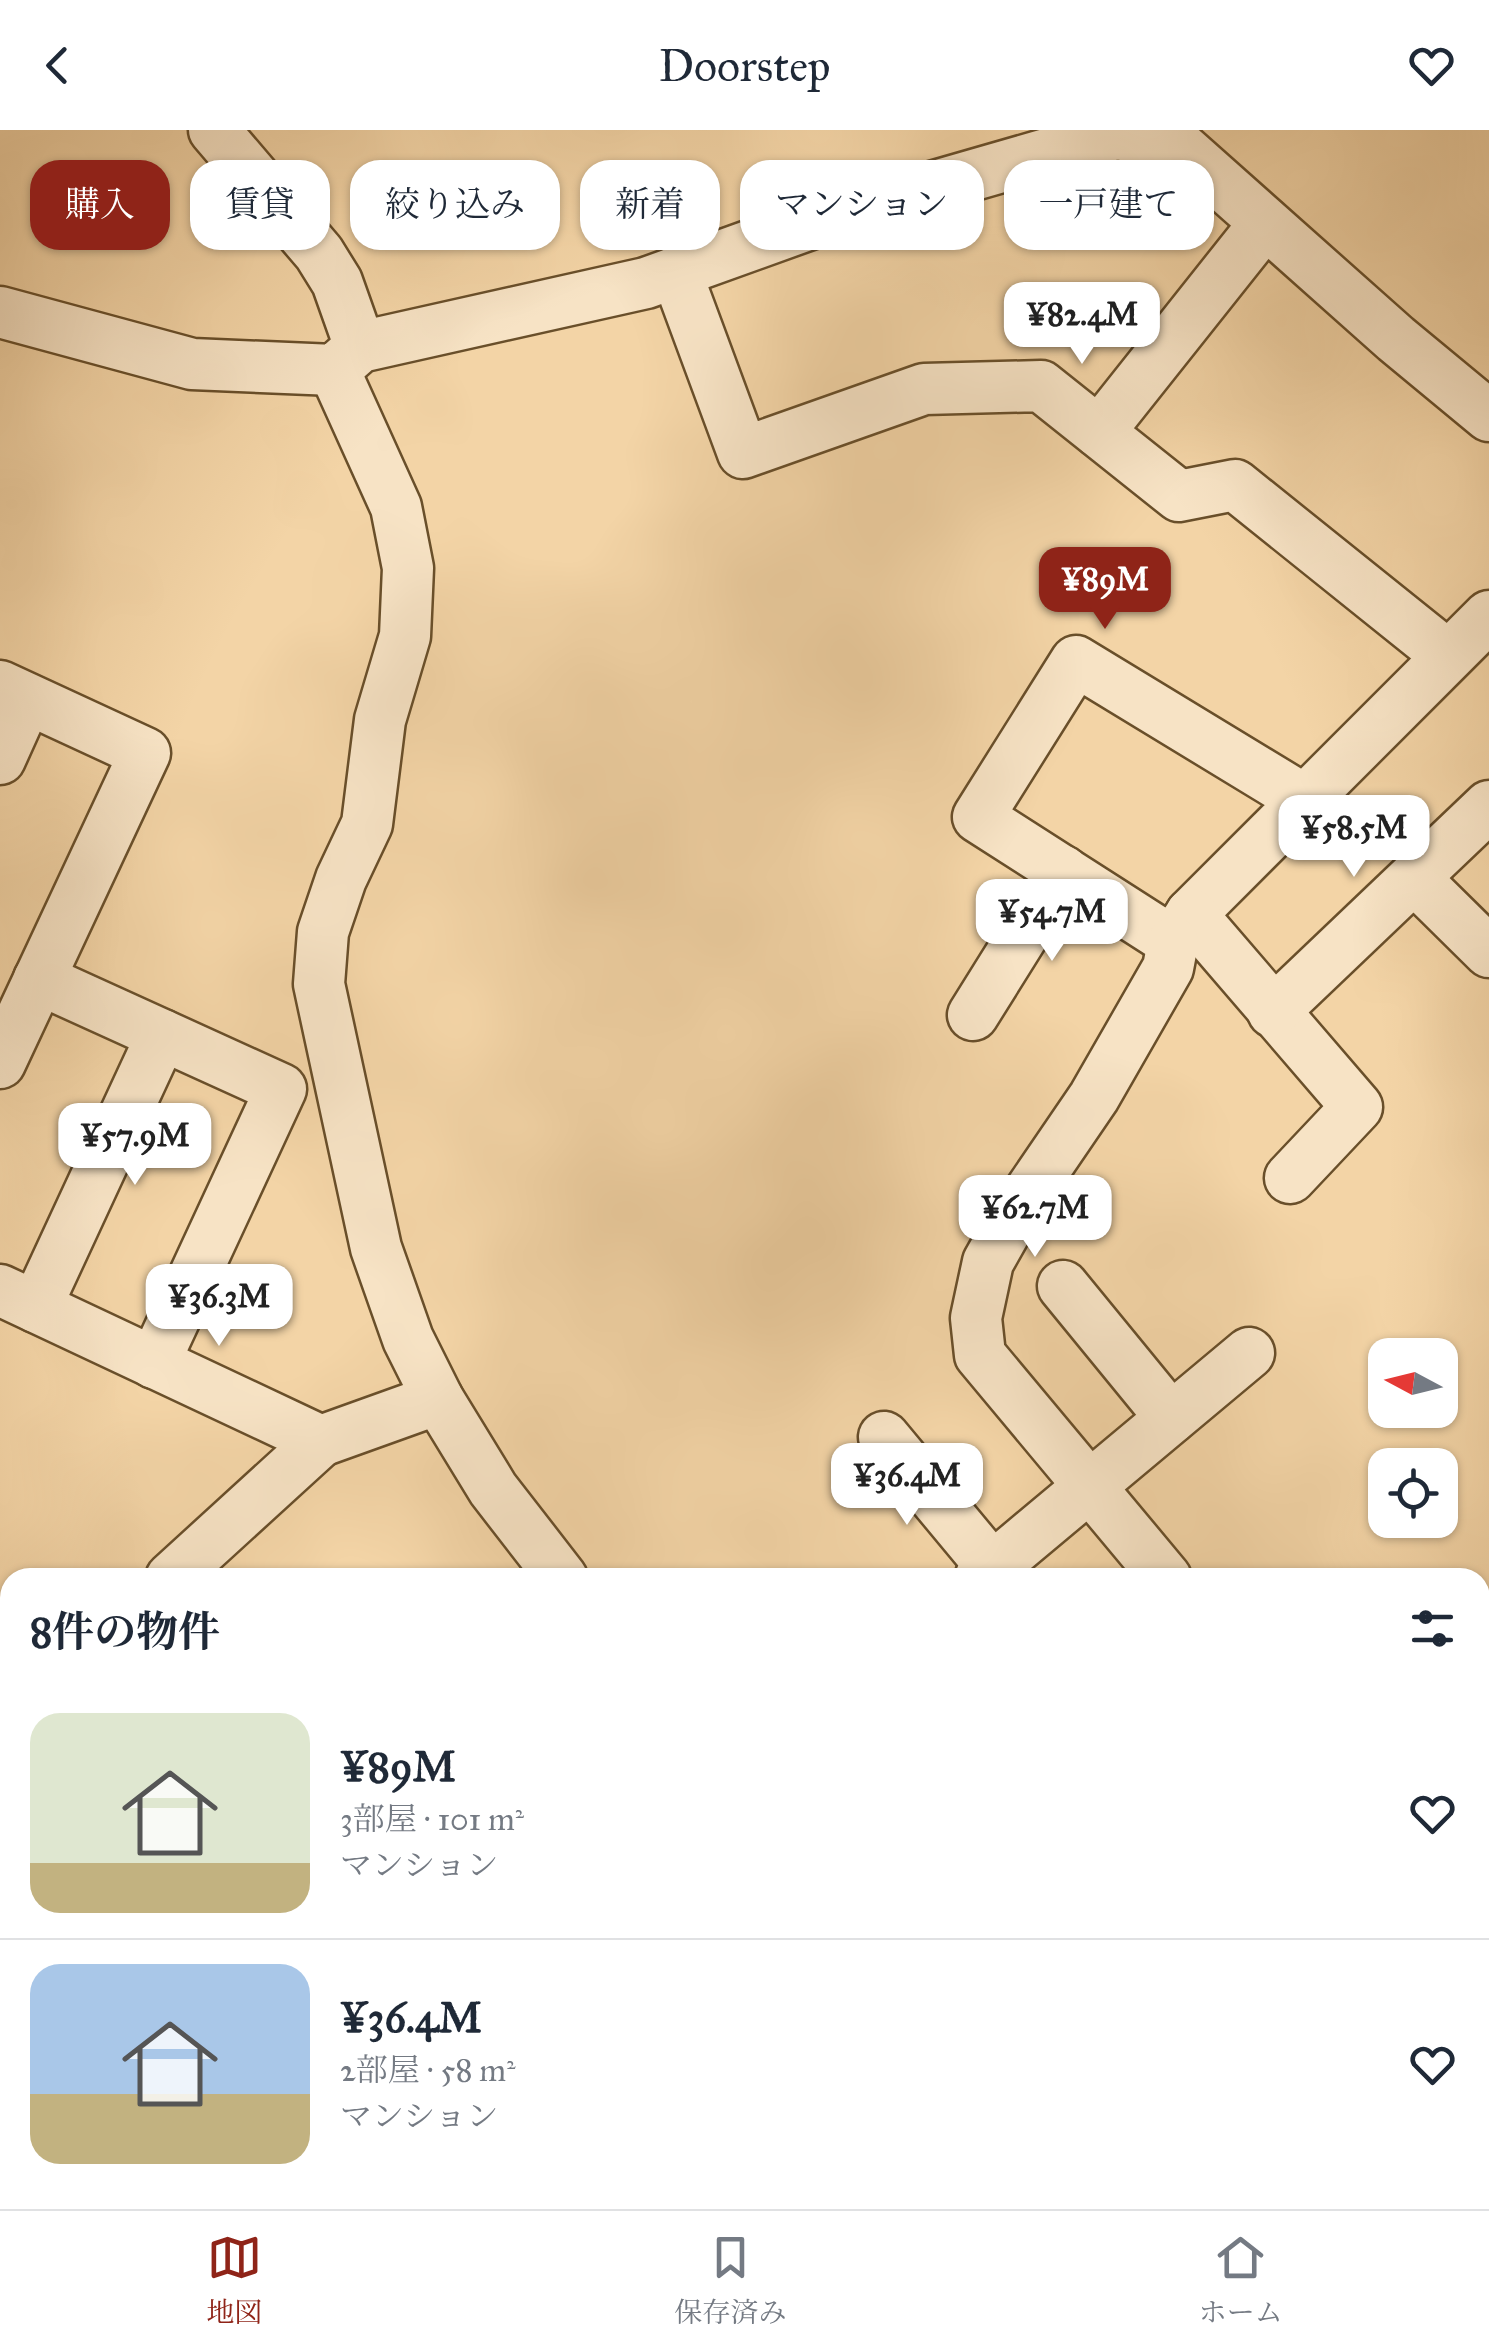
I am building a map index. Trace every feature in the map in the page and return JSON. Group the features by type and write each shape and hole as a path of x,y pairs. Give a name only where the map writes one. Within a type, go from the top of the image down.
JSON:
{"street":[{"path":"214,130 319,253 336,282 347,358 396,507 408,568 406,636 380,720 368,824 341,879 324,932 319,984 376,1248 408,1339 438,1400 493,1489 554,1568"},
{"path":"0,312 192,364 347,358 646,283 838,214 1116,134 1153,134 1178,144 1489,416"},
{"path":"1099,432 1266,222"},
{"path":"676,272 743,453 924,389 1040,386 1179,496 1234,486 1448,656"},
{"path":"1158,1568 980,1355 976,1318 988,1262 1018,1208 1094,1097 1168,968 1182,928 1303,800 1489,616"},
{"path":"1290,1178 1357,1107 1273,1012 1182,928 1062,871 978,817 1076,661 1303,800"},
{"path":"0,758 14,692 145,753 0,1063"},
{"path":"1273,1012 1489,806"},
{"path":"973,1015 1062,871"},
{"path":"1414,878 1489,952"},
{"path":"39,979 281,1089 299,1094 342,1082"},
{"path":"162,1035 18,1299 321,1441"},
{"path":"154,1363 281,1089"},
{"path":"1063,1286 1171,1418"},
{"path":"991,1568 1249,1353"},
{"path":"182,1568 321,1441 438,1400"},
{"path":"884,1437 983,1568"}]}
